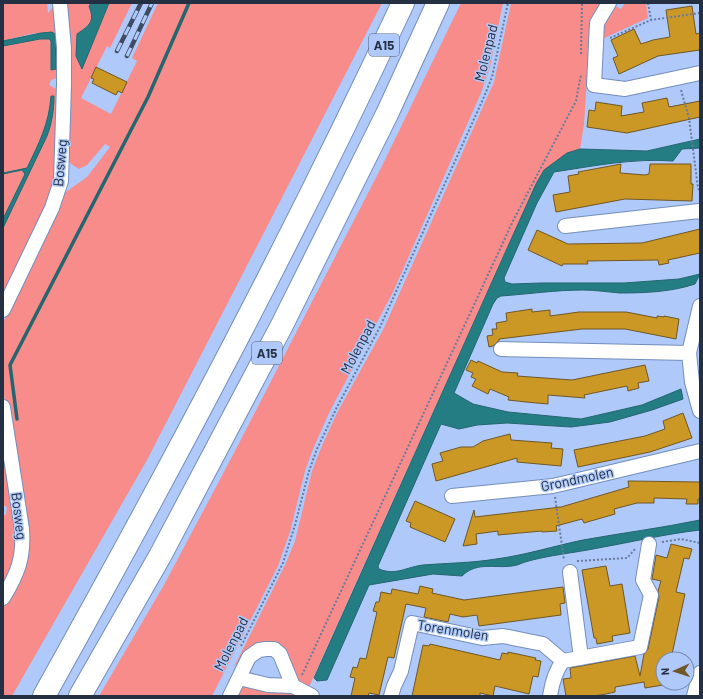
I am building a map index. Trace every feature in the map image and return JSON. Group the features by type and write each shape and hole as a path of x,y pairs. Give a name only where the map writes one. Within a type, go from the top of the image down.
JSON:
{"highway":[{"name":"A15","path":"44,696 130,541 252,312 364,88 403,3"},
{"name":"A15","path":"80,696 160,556 282,325 387,114 438,3"}],"street":[{"name":"Bosweg","path":"3,310 52,208 61,181 64,48 60,3"},
{"path":"609,3 597,23 594,85 625,89 700,73"},
{"path":"565,226 700,211"},
{"path":"699,312 689,353 692,382 700,411"},
{"path":"501,349 689,353"},
{"name":"Bosweg","path":"3,407 23,545 20,563 14,579 3,598"},
{"name":"Grondmolen","path":"452,496 553,486 700,451"},
{"path":"550,696 551,686 558,667 563,661 640,648 651,595 643,580 649,544"},
{"path":"571,567 581,658"},
{"name":"Torenmolen","path":"391,696 401,671 412,623 482,638 503,636 543,644 563,661"},
{"path":"230,696 249,657 259,650 274,650 280,654 295,687"},
{"path":"694,696 700,673"},
{"path":"239,678 268,685 295,687 312,696"}],"path":[{"name":"Molenpad","path":"238,652 283,563 316,449 336,407 380,327 484,97 492,77 508,3"},
{"path":"581,56 582,3"},
{"path":"648,3 650,20"},
{"path":"596,45 650,20 700,13"},
{"path":"295,687 513,221 576,101 581,72"},
{"path":"678,78 689,118 698,188 700,193"},
{"path":"553,486 563,555"},
{"path":"571,567 627,558 638,547 674,539 700,543"}],"shaded area":[{"path":"3,3 47,3 48,13 56,3 59,76 51,80 49,85 60,91 56,184 3,303 3,228 47,136 54,109 50,108 44,134 27,168 3,173 3,46 40,39 50,39 56,69 55,34 35,33 3,41"},
{"path":"64,3 91,3 89,6 91,11 90,23 77,34 82,68 109,3 132,3 110,48 107,46 81,98 111,114 137,61 132,58 158,3 382,3 147,460 12,696 3,696 3,602 26,543 3,389 3,324 10,304 63,194 87,177 110,147 105,144 87,165 79,169 71,164 64,151"},
{"path":"91,3 109,3 82,69 76,56 77,34 90,23 91,11 89,6"},
{"path":"461,3 503,3 490,67 481,93 393,292 329,413 305,471 290,532 278,566 212,696 99,696 164,585 234,453 382,166"},
{"path":"511,3 600,3 592,22 590,34 584,124 580,149 567,153 544,170 536,184 309,687 298,680 289,658 248,651 234,667 285,565 295,541 312,471 321,448 337,413 384,328 494,82"},
{"path":"625,3 646,3 648,18 600,40 601,27 613,5 621,9"},
{"path":"52,32 55,34 56,69 51,70 50,39 40,39 3,46 3,41"},
{"path":"51,96 54,96 54,106 47,136 3,228 3,219 25,174 22,170 3,173 27,168 46,124"},
{"path":"700,139 700,148 682,149 673,161 658,160 628,162 554,172 537,203 504,278 505,282 512,284 624,283 679,279 700,274 695,284 677,289 648,292 620,293 592,290 573,290 501,296 497,298 493,304 454,393 473,404 508,412 581,419 642,405 681,389 683,399 610,422 571,427 507,423 477,425 459,429 441,424 378,566 379,569 391,572 423,565 487,560 518,555 583,540 700,520 700,530 543,558 517,565 475,568 462,576 433,574 369,585 327,680 317,681 314,678 536,184 544,170 567,153 580,149 647,151"},
{"path":"22,170 25,174 3,219 3,174"},
{"path":"3,440 19,541 16,564 3,594 3,514 6,515 7,507 3,505"},
{"path":"234,673 301,696 222,696"}],"building":[{"path":"692,6 696,34 700,33 700,50 658,56 619,74 613,58 618,56 611,40 634,29 641,44 670,37 666,10"},
{"path":"96,67 127,82 122,93 118,91 116,95 92,83 94,79 91,78"},
{"path":"667,98 669,107 700,101 700,117 627,133 587,127 589,110 595,111 596,102 622,106 621,116 644,112 642,103"},
{"path":"621,164 620,173 645,175 649,174 650,164 691,164 691,184 693,184 692,201 625,199 556,212 553,195 570,192 568,176 579,174 578,172"},
{"path":"700,229 700,253 668,260 669,263 659,265 658,260 587,261 588,264 563,264 562,266 528,250 537,230 568,244 642,243"},
{"path":"532,309 532,312 550,310 550,316 579,312 626,312 657,318 657,316 664,316 679,319 676,339 625,329 582,329 499,339 499,341 493,346 489,347 487,336 493,335 492,329 497,329 496,323 507,321 506,313"},
{"path":"471,360 477,363 478,361 502,372 518,373 517,376 572,380 645,365 649,381 638,383 639,388 628,391 627,386 584,395 585,398 548,395 548,404 508,400 509,397 490,389 488,394 472,386 476,379 471,377 473,373 466,370"},
{"path":"683,413 692,438 650,452 578,467 574,450 645,436 665,429 663,421"},
{"path":"510,434 511,440 552,443 551,448 563,449 561,466 517,462 517,458 436,481 432,464 443,461 440,453 461,447 473,447 483,441"},
{"path":"628,481 700,482 700,499 698,499 698,504 686,504 687,499 654,498 654,503 637,503 614,509 615,514 584,523 582,519 556,526 557,531 498,535 498,531 476,534 477,544 463,546 474,510 475,517 561,507 629,487"},
{"path":"415,501 455,519 445,542 410,527 411,523 406,521"},
{"path":"671,544 692,549 689,559 684,558 676,592 685,594 673,651 655,651 655,686 645,688 644,682 615,687 615,692 606,694 594,696 566,696 563,679 571,678 570,668 635,656 640,676 644,654 648,649 659,597 658,591 661,581 652,579 656,555 667,558"},
{"path":"606,566 610,586 622,584 630,633 612,636 613,641 597,644 596,638 594,638 582,570"},
{"path":"420,586 433,589 432,593 464,600 563,587 565,603 560,604 561,615 479,626 477,615 463,617 450,614 448,622 424,617 426,608 406,604 394,658 388,657 379,695 369,693 368,696 351,696 355,678 350,677 353,667 357,668 360,658 366,659 377,612 373,611 376,602 379,602 381,592 391,594 392,589 418,594"},
{"path":"430,644 500,660 502,653 508,654 508,652 536,658 535,660 541,661 538,677 533,676 529,694 495,686 493,696 480,693 480,696 412,696 423,645 429,646"}],"waterway":[{"path":"17,419 10,365 148,97 189,3"}],"railway":[{"path":"117,51 141,3"},
{"path":"127,56 152,3"}]}
